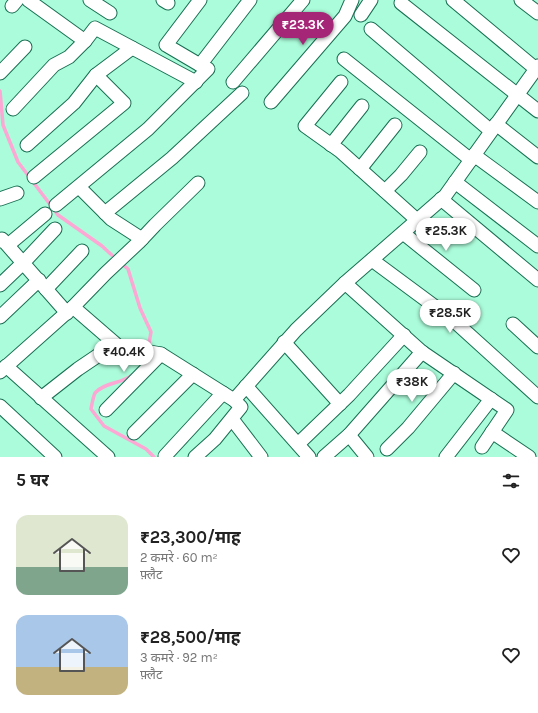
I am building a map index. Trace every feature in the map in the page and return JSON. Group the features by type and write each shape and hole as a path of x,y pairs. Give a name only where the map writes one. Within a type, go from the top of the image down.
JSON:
{"street":[{"path":"28,0 85,41"},
{"path":"90,0 110,13"},
{"path":"56,205 148,129 208,69 166,45 200,0"},
{"path":"200,65 250,0"},
{"path":"233,82 303,0"},
{"path":"271,102 345,16 352,0"},
{"path":"361,15 371,0"},
{"path":"234,400 296,330 345,283 445,196 537,68 453,0"},
{"path":"401,3 538,111"},
{"path":"13,109 54,65 69,57 85,41 95,28 196,82"},
{"path":"371,29 494,127 538,157"},
{"path":"0,73 25,48"},
{"path":"27,145 74,103 96,75 132,48"},
{"path":"344,59 472,158 538,202"},
{"path":"34,177 124,103 96,75"},
{"path":"341,82 305,126 360,169 417,220"},
{"path":"105,213 172,158 242,92"},
{"path":"331,145 362,106"},
{"path":"360,169 395,125"},
{"path":"385,191 401,175 420,152"},
{"path":"455,182 538,246"},
{"path":"108,457 41,398 3,369 70,310 198,183"},
{"path":"79,187 111,219 142,239"},
{"path":"0,199 17,193"},
{"path":"441,199 538,280"},
{"path":"45,214 4,243 42,285 70,310 118,346 158,353 234,400 241,407 215,439 209,452 195,457"},
{"path":"0,285 23,263 55,228"},
{"path":"403,233 474,290"},
{"path":"0,317 82,252"},
{"path":"372,260 453,320 538,397"},
{"path":"345,283 422,352 507,410 482,447"},
{"path":"513,324 538,347"},
{"path":"298,444 340,404 404,336"},
{"path":"284,342 340,404"},
{"path":"41,398 78,369 115,344"},
{"path":"324,457 349,435 422,352"},
{"path":"106,410 158,353"},
{"path":"387,449 408,428 454,373"},
{"path":"134,433 193,374"},
{"path":"246,386 309,457"},
{"path":"164,456 223,393"},
{"path":"446,457 491,399"},
{"path":"0,406 55,457"},
{"path":"232,418 261,457"},
{"path":"492,432 529,457"},
{"path":"349,435 367,457"}],"waterway":[{"path":"0,91 3,125 18,162 58,215 102,246 116,259"},
{"path":"121,263 128,269 140,308 151,332 148,349"},
{"path":"132,375 99,389 94,395 91,409 104,426 146,449 154,457"}]}
